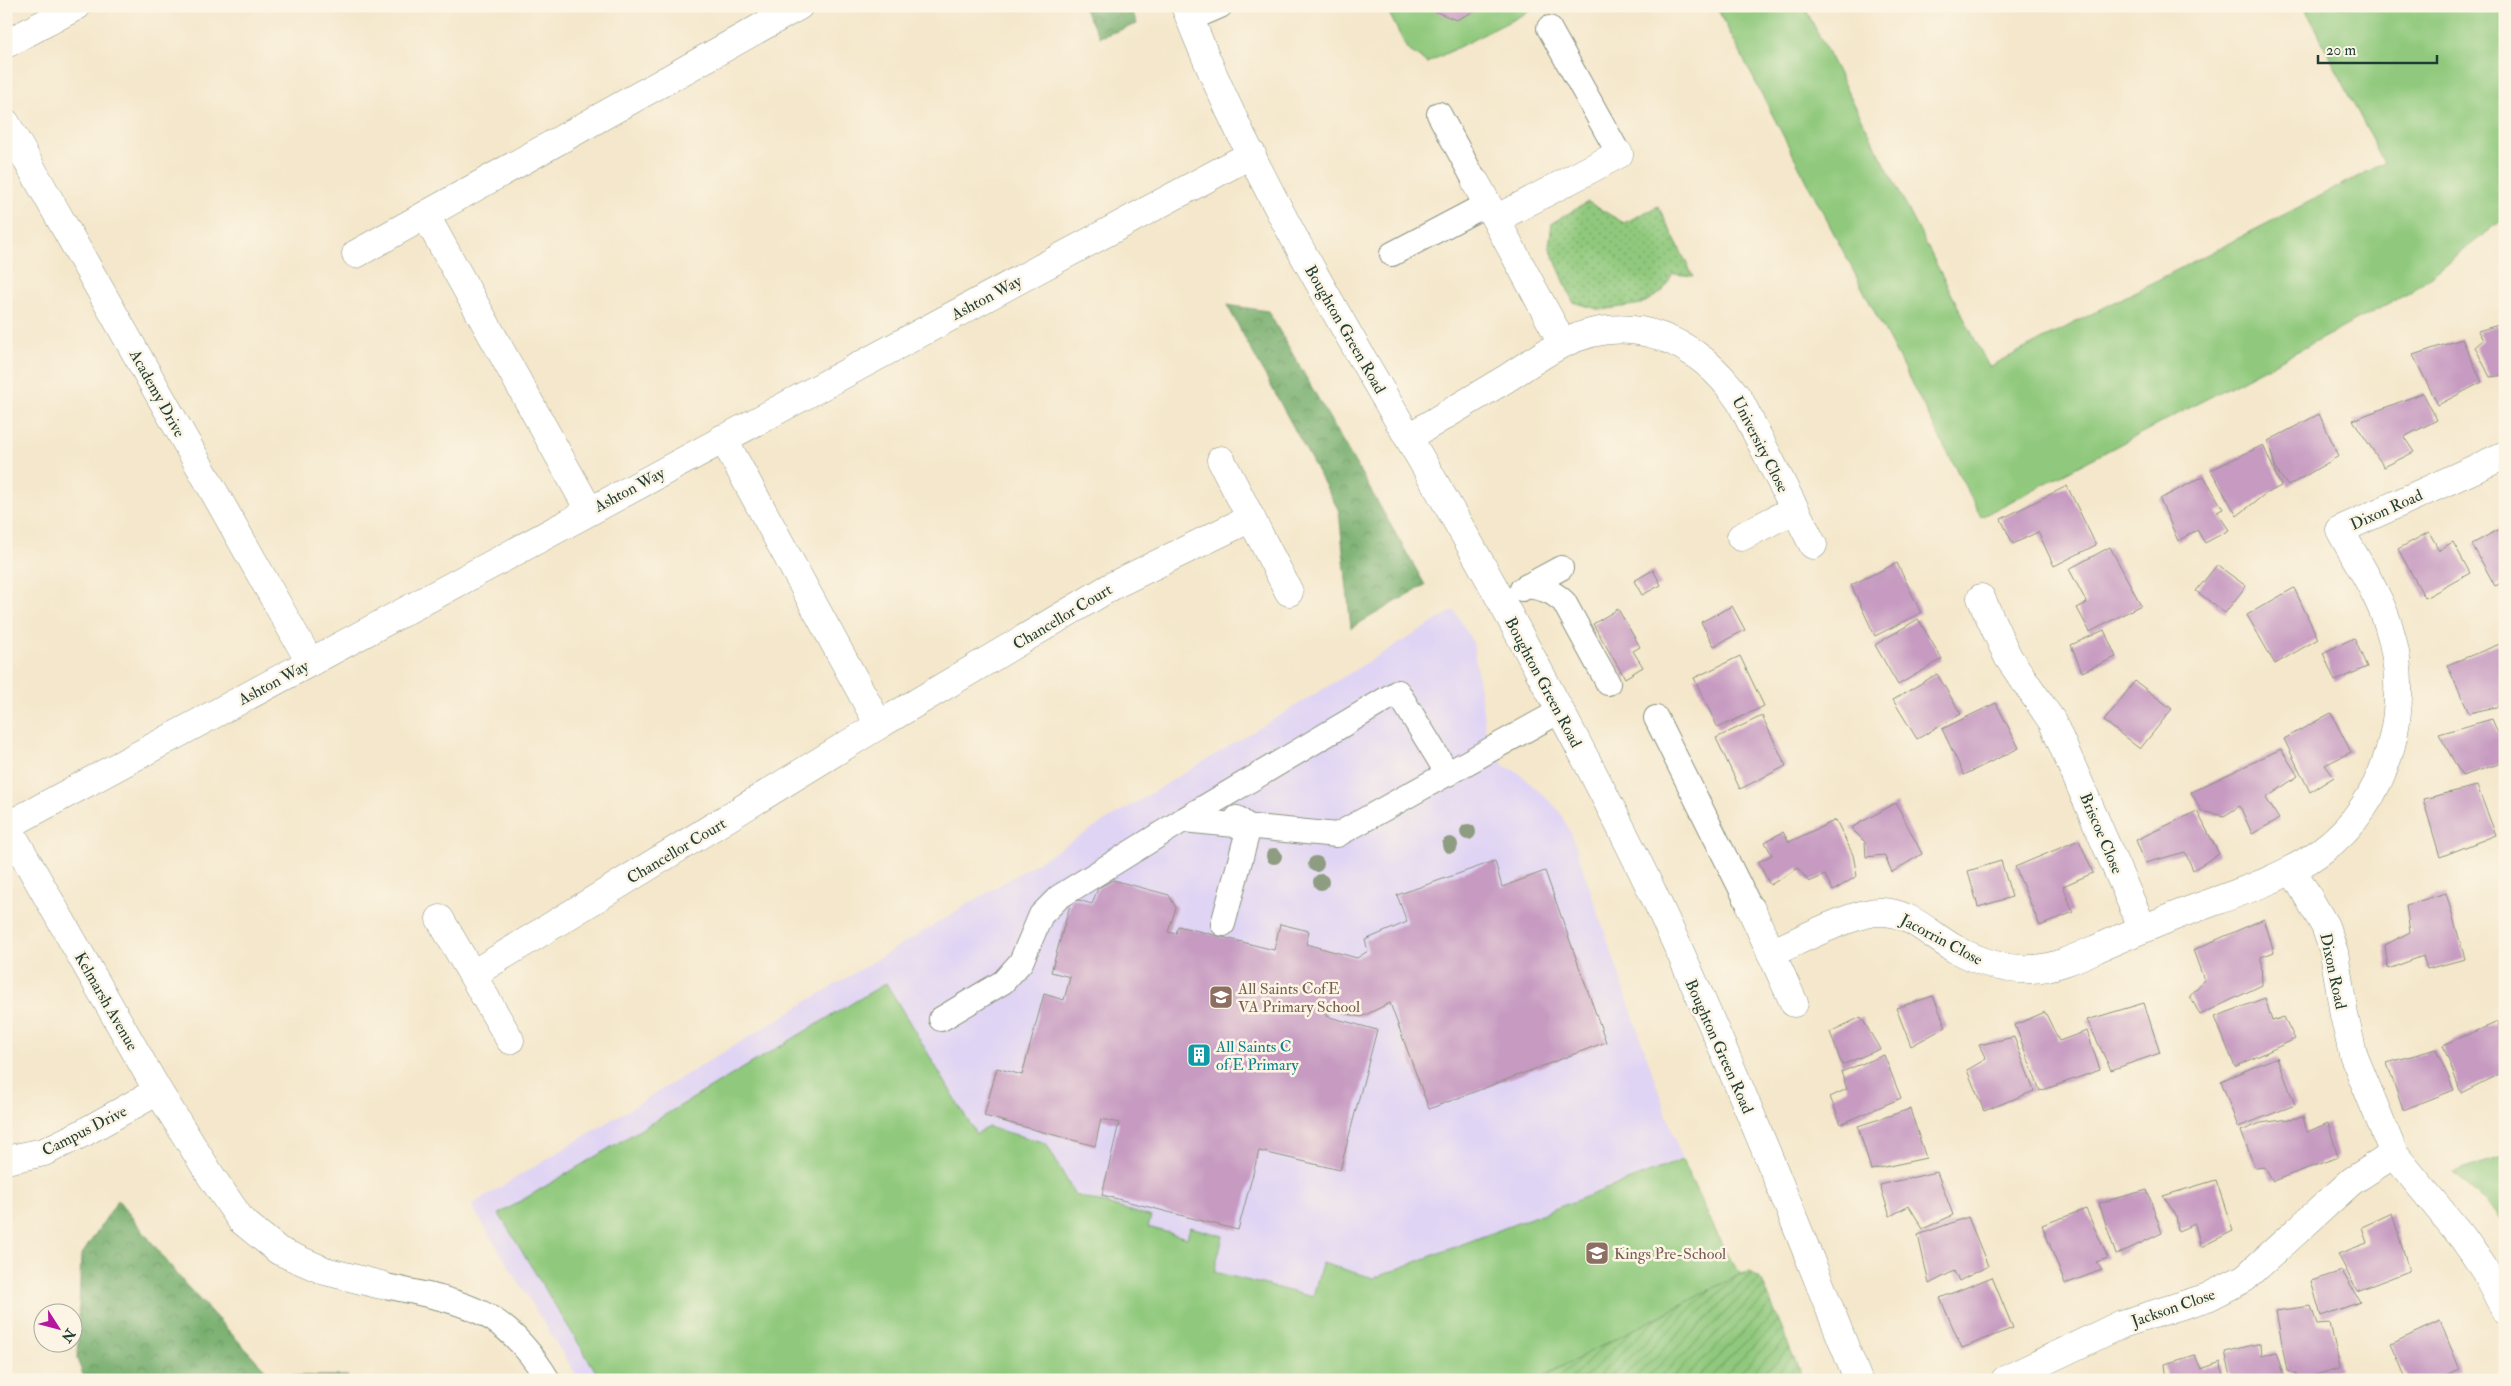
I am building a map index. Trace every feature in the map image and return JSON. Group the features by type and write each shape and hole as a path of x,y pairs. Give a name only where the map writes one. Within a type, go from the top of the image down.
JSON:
{"street":[{"path":"6,44 76,6"},
{"path":"356,254 799,6"},
{"name":"Boughton Green Road","path":"1188,13 1252,154 1296,241 1501,602 1560,711 1659,907 1786,1199 1858,1380"},
{"name":"Academy Drive","path":"6,123 310,662"},
{"name":"Ashton Way","path":"7,825 1252,154"},
{"path":"1562,344 1487,202 1619,154"},
{"path":"426,216 589,510"},
{"name":"University Close","path":"1409,437 1562,344 1598,332 1621,330 1643,332 1669,338 1690,349 1711,365 1740,400 1813,545"},
{"path":"723,438 879,725"},
{"name":"Dixon Road","path":"2505,455 2340,530 2387,620 2397,656 2399,677 2398,708 2386,760 2377,784 2364,808 2346,830 2320,852 2292,869 2325,926 2334,952 2344,1015 2353,1054 2394,1154 2463,1238 2483,1266 2505,1310"},
{"path":"1221,460 1289,592"},
{"name":"University Close","path":"1741,537 1795,510"},
{"name":"Chancellor Court","path":"473,974 879,725 1114,585 1251,518"},
{"name":"Briscoe Close","path":"1981,598 2008,658 2052,721 2143,929"},
{"name":"Kelmarsh Avenue","path":"7,825 158,1091 241,1220 279,1251 325,1271 381,1285"},
{"path":"2143,929 2292,869"},
{"path":"1751,909 1794,1003"},
{"name":"Jacorrin Close","path":"1771,953 1860,916 1879,912 1897,914 1918,923 1953,948 1986,963 2011,969 2034,970 2070,960 2143,929"},
{"path":"440,919 510,1040"},
{"name":"Campus Drive","path":"6,1160 44,1152 83,1133 158,1091"},
{"name":"Jackson Close","path":"2006,1380 2122,1324 2208,1297 2245,1278 2352,1181 2394,1154"}],"lane":[{"path":"1188,13 1220,6"},
{"path":"1549,28 1619,154"},
{"path":"1392,254 1487,202 1438,114"},
{"path":"1501,602 1561,568"},
{"path":"1527,586 1543,588 1554,593 1564,602 1608,683"},
{"path":"940,1019 1003,982 1021,962 1041,915 1059,897 1183,820 1398,692 1448,774"},
{"path":"1183,820 1337,835 1560,711"},
{"path":"1656,718 1751,909"},
{"path":"1244,784 1233,797 1232,810 1237,819 1249,827"},
{"path":"1223,924 1249,827"},
{"path":"381,1285 451,1300 484,1312 512,1333 534,1357 548,1380"}],"shaded area":[{"name":"All Saints CofE VA Primary School","path":"1454,610 1473,643 1486,733 1504,766 1518,772 1557,808 1571,833 1682,1160 1727,1255 1741,1274 1548,1380 579,1380 471,1205"}],"green space":[{"path":"1082,6 1130,6 1137,24 1100,37"},
{"path":"1371,6 1540,6 1427,63 1407,49 1386,7"},
{"path":"1716,6 1804,6 1989,367 2384,163 2304,6 2505,6 2505,218 2409,293 1981,517"},
{"path":"1588,202 1624,223 1658,206 1693,276 1673,274 1662,292 1642,304 1601,310 1573,302 1549,246 1552,223"},
{"path":"1227,305 1268,311 1425,585 1351,628 1339,511"},
{"path":"886,983 976,1134 988,1127 1046,1143 1075,1195 1151,1217 1148,1227 1187,1238 1190,1227 1223,1236 1214,1272 1313,1297 1322,1263 1374,1278 1682,1160 1727,1255 1741,1274 1546,1375 1548,1380 601,1380 499,1214"},
{"path":"2505,1156 2505,1225 2497,1213 2453,1173"},
{"path":"118,1200 185,1284 271,1376 348,1376 346,1380 85,1380 77,1359 77,1354 82,1354 82,1304 79,1304 81,1256"},
{"path":"1750,1272 1762,1281 1803,1380 1548,1380 1545,1375 1741,1274"}],"building":[{"path":"1432,6 1478,6 1477,10 1456,20 1434,11"},
{"path":"2505,323 2505,375 2490,377 2475,347 2483,340 2478,331"},
{"path":"2462,339 2482,382 2438,405 2413,355"},
{"path":"2423,393 2437,420 2404,437 2414,452 2384,467 2353,420"},
{"path":"2319,414 2339,456 2288,486 2276,470 2268,441"},
{"path":"2263,445 2281,486 2265,494 2237,516 2211,470"},
{"path":"2204,476 2223,509 2217,512 2229,530 2205,543 2197,530 2178,541 2160,499"},
{"path":"2067,486 2096,545 2054,566 2038,532 2013,544 2001,519"},
{"path":"2505,526 2505,581 2495,586 2472,544"},
{"path":"2429,532 2439,550 2453,542 2470,573 2425,598 2398,549"},
{"path":"2110,547 2141,605 2090,632 2077,608 2087,603 2069,569"},
{"path":"1897,563 1921,613 1875,636 1851,585"},
{"path":"2217,565 2246,586 2225,613 2196,591"},
{"path":"1653,570 1661,585 1642,595 1634,581"},
{"path":"2294,588 2318,639 2275,664 2247,615"},
{"path":"1732,606 1745,630 1714,646 1701,622"},
{"path":"1618,609 1640,647 1633,651 1643,667 1625,678 1593,624"},
{"path":"1918,619 1942,659 1898,685 1875,645"},
{"path":"2104,630 2116,657 2082,672 2071,645"},
{"path":"2354,638 2367,667 2335,681 2323,653"},
{"path":"2500,644 2505,658 2505,701 2496,707 2469,713 2447,665"},
{"path":"1740,656 1764,706 1718,728 1694,678"},
{"path":"1937,674 1961,714 1917,739 1893,700"},
{"path":"2135,681 2172,709 2140,749 2104,721"},
{"path":"1996,703 2019,748 1964,775 1942,729"},
{"path":"2331,713 2351,752 2325,765 2334,777 2310,792 2284,739"},
{"path":"1762,716 1786,766 1740,789 1716,738"},
{"path":"2492,719 2505,749 2505,762 2462,776 2439,734"},
{"path":"2281,749 2298,776 2266,798 2279,819 2252,834 2240,806 2224,816 2201,811 2191,792"},
{"path":"2477,786 2496,835 2440,857 2423,799"},
{"path":"1896,803 1922,854 1892,872 1884,855 1866,857 1865,842 1851,828"},
{"path":"2197,811 2219,854 2193,870 2185,852 2145,863 2136,840"},
{"path":"1836,820 1853,855 1857,876 1833,891 1825,875 1809,882 1798,868 1770,885 1758,862 1772,855 1765,842 1783,832 1789,842"},
{"path":"2079,840 2093,873 2063,886 2073,912 2040,926 2015,867"},
{"name":"All Saints C of E Primary","path":"1495,861 1502,887 1545,871 1606,1042 1429,1109 1390,1003 1361,1017 1327,1009 1326,1016 1377,1030 1340,1170 1259,1151 1238,1230 1102,1195 1119,1123 1101,1119 1095,1146 984,1116 997,1068 1022,1075 1044,994 1064,1000 1070,977 1051,972 1072,898 1092,904 1098,888 1113,880 1169,895 1176,908 1168,932 1176,934 1178,926 1274,950 1280,924 1309,931 1306,944 1357,958 1368,951 1365,940 1407,922 1397,895"},
{"path":"2001,861 2012,897 1978,907 1968,871"},
{"path":"2446,893 2465,959 2427,969 2423,956 2388,969 2385,945 2410,932 2406,905"},
{"path":"2264,919 2274,952 2261,957 2262,985 2200,1015 2190,996 2204,980 2193,950"},
{"path":"1933,996 1946,1027 1911,1046 1896,1008"},
{"path":"2265,998 2272,1021 2284,1017 2295,1039 2235,1067 2215,1017"},
{"path":"2144,1003 2160,1053 2111,1070 2087,1020"},
{"path":"2045,1012 2059,1041 2087,1031 2100,1070 2040,1091 2015,1025"},
{"path":"1861,1017 1880,1049 1842,1065 1830,1032"},
{"path":"2498,1022 2505,1042 2505,1071 2461,1093 2443,1045"},
{"path":"2014,1037 2034,1091 1984,1111 1967,1070 1986,1059 1979,1045"},
{"path":"2436,1049 2454,1090 2403,1110 2387,1063"},
{"path":"1884,1055 1901,1098 1841,1124 1830,1097 1847,1089 1841,1072"},
{"path":"2277,1057 2295,1105 2238,1127 2221,1081"},
{"path":"1910,1109 1926,1158 1871,1170 1858,1126"},
{"path":"2303,1117 2307,1132 2328,1123 2338,1157 2273,1181 2265,1167 2255,1168 2241,1131 2261,1123"},
{"path":"1937,1172 1953,1215 1923,1229 1909,1206 1890,1216 1880,1185"},
{"path":"2216,1180 2233,1231 2201,1247 2195,1224 2178,1231 2176,1215 2163,1196"},
{"path":"2147,1190 2162,1233 2116,1255 2099,1203"},
{"path":"2086,1209 2108,1258 2096,1262 2102,1270 2065,1284 2042,1225"},
{"path":"2392,1213 2409,1271 2357,1291 2338,1254 2367,1243 2362,1227"},
{"path":"1968,1217 1988,1266 1959,1281 1954,1271 1929,1284 1918,1235"},
{"path":"2342,1271 2360,1302 2321,1316 2311,1281"},
{"path":"1992,1277 2013,1328 1962,1348 1940,1298"},
{"path":"2311,1306 2317,1324 2330,1323 2340,1368 2304,1378 2287,1371 2276,1311"},
{"path":"2440,1321 2460,1370 2437,1380 2407,1380 2391,1344"},
{"path":"2261,1343 2262,1356 2276,1352 2285,1380 2232,1380 2225,1352"},
{"path":"2195,1355 2201,1369 2221,1362 2223,1380 2167,1380 2165,1364"}],"place":[{"name":"All Saints CofE VA Primary School","path":"1221,997"},
{"name":"All Saints C of E Primary","path":"1199,1055"},
{"name":"Kings Pre-School","path":"1597,1253"}]}
